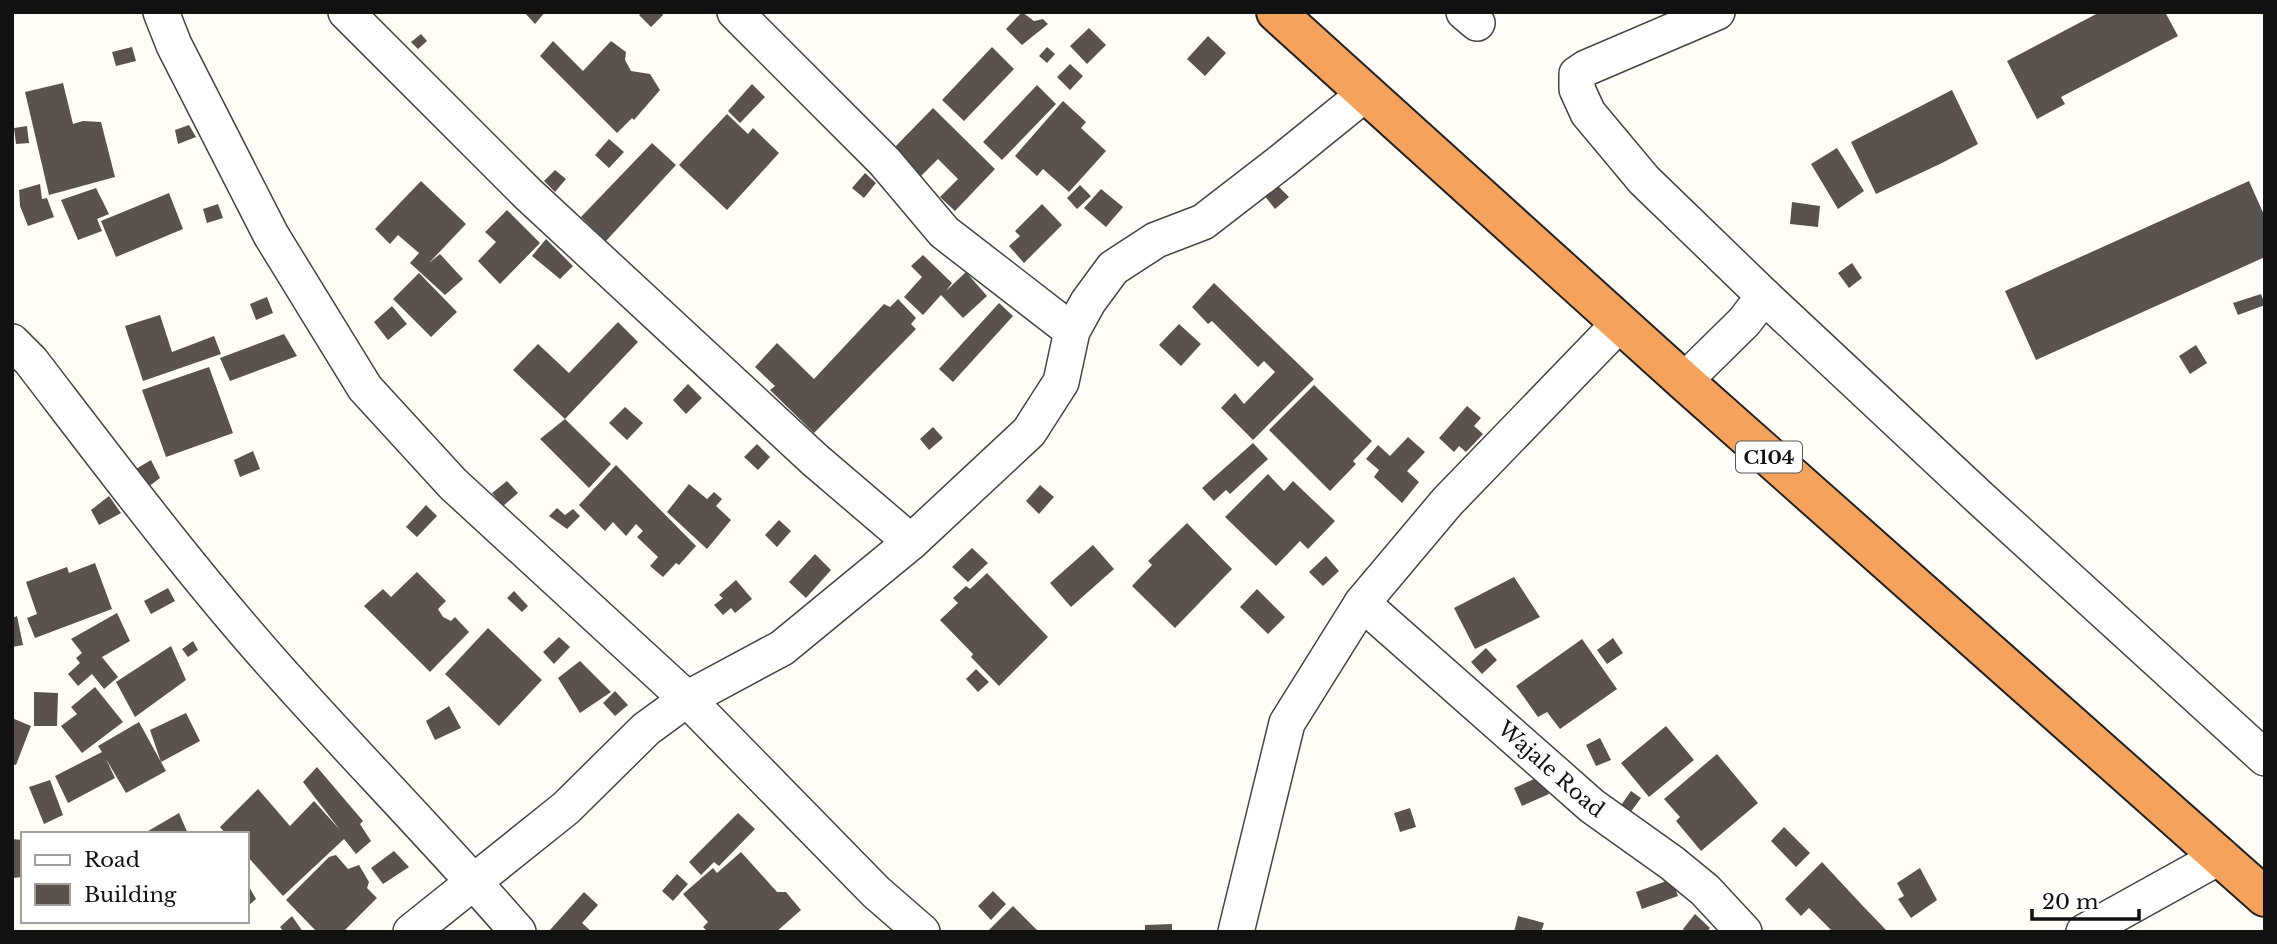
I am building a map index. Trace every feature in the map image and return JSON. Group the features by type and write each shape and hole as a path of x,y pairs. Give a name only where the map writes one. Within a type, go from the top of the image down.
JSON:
{"highway":[{"name":"C104","path":"1276,12 1619,324 2265,897"}],"street":[{"path":"161,12 174,45 271,235 365,388 453,484 687,699 876,892 922,932"},
{"path":"346,12 528,194 815,460 911,542"},
{"path":"735,12 885,162 944,232 1072,331"},
{"path":"1717,12 1577,74 1577,89 1588,113 1644,180 1764,296 2265,758"},
{"path":"411,932 566,808 646,729 687,699 782,648 911,542 1029,432 1061,382 1072,331 1088,302 1113,268 1156,240 1203,222 1366,93"},
{"path":"1684,382 1744,322 1764,296"},
{"path":"1236,932 1287,723 1362,603 1447,502 1619,324"},
{"path":"12,342 31,362 171,541 273,664 518,932"},
{"name":"Wajale Road","path":"1362,603 1592,806 1705,890 1744,932"},
{"path":"2084,932 2221,856"}],"building":[{"path":"524,12 545,12 535,24"},
{"path":"642,12 661,12 663,15 651,27 639,15"},
{"path":"1022,12 1034,21 1043,19 1048,24 1022,45 1006,29"},
{"path":"2100,12 2165,12 2178,36 2061,97 2065,104 2037,119 2007,61"},
{"path":"1089,28 1106,45 1087,64 1070,46"},
{"path":"421,34 427,41 418,49 411,42"},
{"path":"1208,36 1226,53 1205,76 1187,59"},
{"path":"553,41 583,71 611,41 626,52 625,60 631,71 650,74 660,90 634,120 632,118 617,133 540,56"},
{"path":"132,47 136,61 116,66 112,52"},
{"path":"992,47 1014,69 964,121 942,100"},
{"path":"1047,47 1055,54 1047,63 1039,56"},
{"path":"1070,64 1083,76 1070,90 1057,77"},
{"path":"63,83 73,124 83,121 101,122 115,177 49,195 25,92"},
{"path":"752,84 765,97 740,123 728,111"},
{"path":"1037,85 1056,104 1002,160 983,142"},
{"path":"1952,90 1978,144 1876,194 1851,142"},
{"path":"1063,101 1086,122 1081,128 1106,151 1069,192 1043,169 1037,176 1015,156"},
{"path":"933,108 995,169 955,211 940,197 958,179 938,159 921,176 893,149"},
{"path":"727,114 748,134 753,128 779,153 727,210 679,165"},
{"path":"189,125 196,137 178,144 175,130"},
{"path":"27,126 29,143 16,144 14,128"},
{"path":"609,139 624,152 609,168 595,155"},
{"path":"652,143 676,165 606,241 581,217"},
{"path":"1837,148 1864,191 1838,209 1811,164"},
{"path":"555,170 566,179 555,192 544,181"},
{"path":"865,173 876,183 864,198 852,188"},
{"path":"421,181 466,224 429,263 440,254 463,279 445,295 410,263 419,253 398,235 390,244 375,229"},
{"path":"2249,181 2265,217 2265,257 2036,360 2005,291"},
{"path":"40,184 42,199 47,198 54,217 28,226 20,206 19,190"},
{"path":"1276,184 1289,197 1275,209 1264,195"},
{"path":"1080,185 1091,196 1077,209 1067,198"},
{"path":"96,188 109,214 97,219 102,231 78,240 61,200"},
{"path":"1101,189 1123,207 1106,227 1084,208"},
{"path":"169,193 183,229 116,257 101,221"},
{"path":"1792,202 1820,206 1818,227 1790,224"},
{"path":"218,204 223,218 207,223 203,209"},
{"path":"1042,204 1062,225 1024,263 1009,246 1020,236 1015,231"},
{"path":"507,210 540,243 500,284 478,261 496,242 485,232"},
{"path":"546,239 573,266 560,279 532,256"},
{"path":"923,255 952,283 946,291 966,272 987,296 963,318 941,295 923,315 904,297 922,277 911,266"},
{"path":"1852,263 1862,278 1849,288 1838,273"},
{"path":"419,273 457,312 431,337 393,299"},
{"path":"1214,283 1314,379 1253,440 1221,408 1235,393 1244,404 1275,372 1264,361 1258,367 1212,321 1208,324 1192,307"},
{"path":"2261,294 2265,305 2238,315 2233,303"},
{"path":"267,297 273,313 256,320 250,304"},
{"path":"898,299 916,318 911,324 916,329 814,433 770,390 775,386 755,367 777,343 814,379 884,304 890,307"},
{"path":"999,303 1013,316 953,382 939,369"},
{"path":"392,306 407,324 388,340 374,322"},
{"path":"160,315 172,352 214,336 221,354 143,381 125,326"},
{"path":"618,322 638,342 565,419 513,370 538,344 569,373"},
{"path":"1179,324 1201,344 1181,366 1159,345"},
{"path":"284,334 297,356 230,381 220,358"},
{"path":"2196,345 2207,363 2190,374 2179,356"},
{"path":"209,367 233,433 166,457 142,390"},
{"path":"688,384 702,398 686,414 673,400"},
{"path":"1314,385 1372,441 1353,461 1356,464 1330,491 1269,430"},
{"path":"1467,406 1481,418 1474,426 1483,434 1466,452 1459,446 1454,452 1439,438"},
{"path":"625,407 643,423 627,440 609,423"},
{"path":"565,419 611,464 589,488 540,439"},
{"path":"933,427 943,438 929,450 920,439"},
{"path":"1408,437 1425,452 1407,471 1419,482 1402,503 1374,477 1379,470 1366,459 1378,445 1390,456"},
{"path":"1253,443 1268,459 1230,494 1226,490 1214,501 1202,488"},
{"path":"757,444 770,457 758,470 744,457"},
{"path":"253,451 260,469 240,477 234,460"},
{"path":"151,460 160,478 148,487 136,469"},
{"path":"616,465 696,546 679,565 676,563 663,577 650,566 658,557 637,537 643,531 636,524 626,536 613,522 605,531 579,505"},
{"path":"1268,474 1284,491 1293,481 1335,521 1308,549 1300,541 1276,566 1225,517"},
{"path":"507,481 518,493 503,506 492,493"},
{"path":"689,484 707,499 714,492 722,499 716,506 731,520 707,549 667,512"},
{"path":"1040,485 1054,497 1039,514 1026,501"},
{"path":"109,496 121,513 99,525 91,510"},
{"path":"426,505 437,516 417,537 406,527"},
{"path":"557,508 565,515 573,509 580,516 567,529 549,516"},
{"path":"779,520 791,531 777,547 765,535"},
{"path":"1187,523 1232,569 1175,628 1132,586 1152,565 1148,561"},
{"path":"1093,545 1114,569 1071,607 1050,583"},
{"path":"972,548 988,563 968,582 952,567"},
{"path":"815,554 831,570 806,598 789,582"},
{"path":"1326,556 1339,571 1323,586 1309,572"},
{"path":"95,563 112,609 35,638 27,618 37,614 26,582 67,567 69,573"},
{"path":"417,572 446,601 438,609 443,617 451,621 455,617 469,632 430,672 364,606 383,589 391,597"},
{"path":"987,573 1048,637 999,686 940,620 958,603 953,598 966,586 970,589"},
{"path":"1514,577 1540,617 1475,649 1454,608"},
{"path":"736,580 752,599 735,613 731,608 723,615 714,605 723,598 719,595"},
{"path":"168,588 175,601 151,614 144,601"},
{"path":"1257,589 1285,617 1268,634 1240,607"},
{"path":"514,591 528,606 522,612 507,598"},
{"path":"117,613 130,641 102,657 118,677 104,689 92,674 78,686 68,674 80,663 76,658 82,653 71,639"},
{"path":"17,616 23,645 12,647 12,618"},
{"path":"488,628 542,680 499,726 445,674"},
{"path":"559,637 570,647 554,664 543,652"},
{"path":"1613,638 1623,653 1607,664 1597,650"},
{"path":"1582,639 1617,689 1560,729 1547,712 1538,717 1516,686"},
{"path":"193,641 198,650 188,657 182,649"},
{"path":"171,646 186,680 135,717 116,682"},
{"path":"1486,648 1497,660 1482,674 1471,662"},
{"path":"580,661 611,692 580,713 558,678"},
{"path":"976,669 989,682 978,692 966,679"},
{"path":"95,687 123,722 82,753 61,726 77,714 71,707"},
{"path":"615,691 628,705 615,716 603,703"},
{"path":"34,692 58,693 57,726 34,726"},
{"path":"449,706 461,728 435,740 426,721"},
{"path":"186,713 200,741 161,762 150,730"},
{"path":"12,718 31,726 16,765 12,764"},
{"path":"139,722 166,771 126,793 106,759 115,778 68,803 55,776 102,752 98,746"},
{"path":"1666,726 1694,760 1649,797 1621,763"},
{"path":"1600,738 1611,760 1596,766 1586,745"},
{"path":"1717,754 1758,803 1701,851 1676,821 1680,817 1664,799"},
{"path":"317,767 363,821 360,824 371,841 356,854 344,839 283,896 248,857 248,832 224,832 220,827 258,789 290,826 314,801 340,830 303,782"},
{"path":"1541,776 1549,794 1522,806 1514,788"},
{"path":"50,780 63,815 44,824 29,787"},
{"path":"1631,791 1641,798 1627,817 1617,811"},
{"path":"1410,808 1416,827 1400,832 1394,813"},
{"path":"179,813 187,832 146,832"},
{"path":"738,813 755,829 719,866 714,862 701,875 689,862"},
{"path":"1784,827 1810,853 1796,867 1771,841"},
{"path":"12,839 21,840 21,877 12,878"},
{"path":"394,851 409,867 383,884 371,868"},
{"path":"741,852 777,892 786,892 801,910 776,932 708,932 703,927 708,922 683,894 713,868 717,873"},
{"path":"336,855 348,869 359,865 369,882 367,888 377,898 343,932 317,932 286,900 329,857"},
{"path":"1822,862 1888,932 1833,932 1809,908 1801,916 1785,899"},
{"path":"1920,868 1937,900 1911,918 1898,899 1904,896 1897,883"},
{"path":"677,874 688,884 673,901 662,891"},
{"path":"1672,879 1678,896 1642,909 1636,892"},
{"path":"248,885 256,899 248,906"},
{"path":"993,891 1006,904 991,920 978,906"},
{"path":"584,892 598,905 582,923 592,932 551,932 550,930"},
{"path":"1013,906 1039,932 987,932"},
{"path":"1695,914 1710,928 1707,932 1686,932 1683,929"},
{"path":"292,916 303,932 284,932 280,927"},
{"path":"1518,916 1544,923 1541,932 1514,932"},
{"path":"1172,924 1172,932 1145,932 1145,925"}]}
